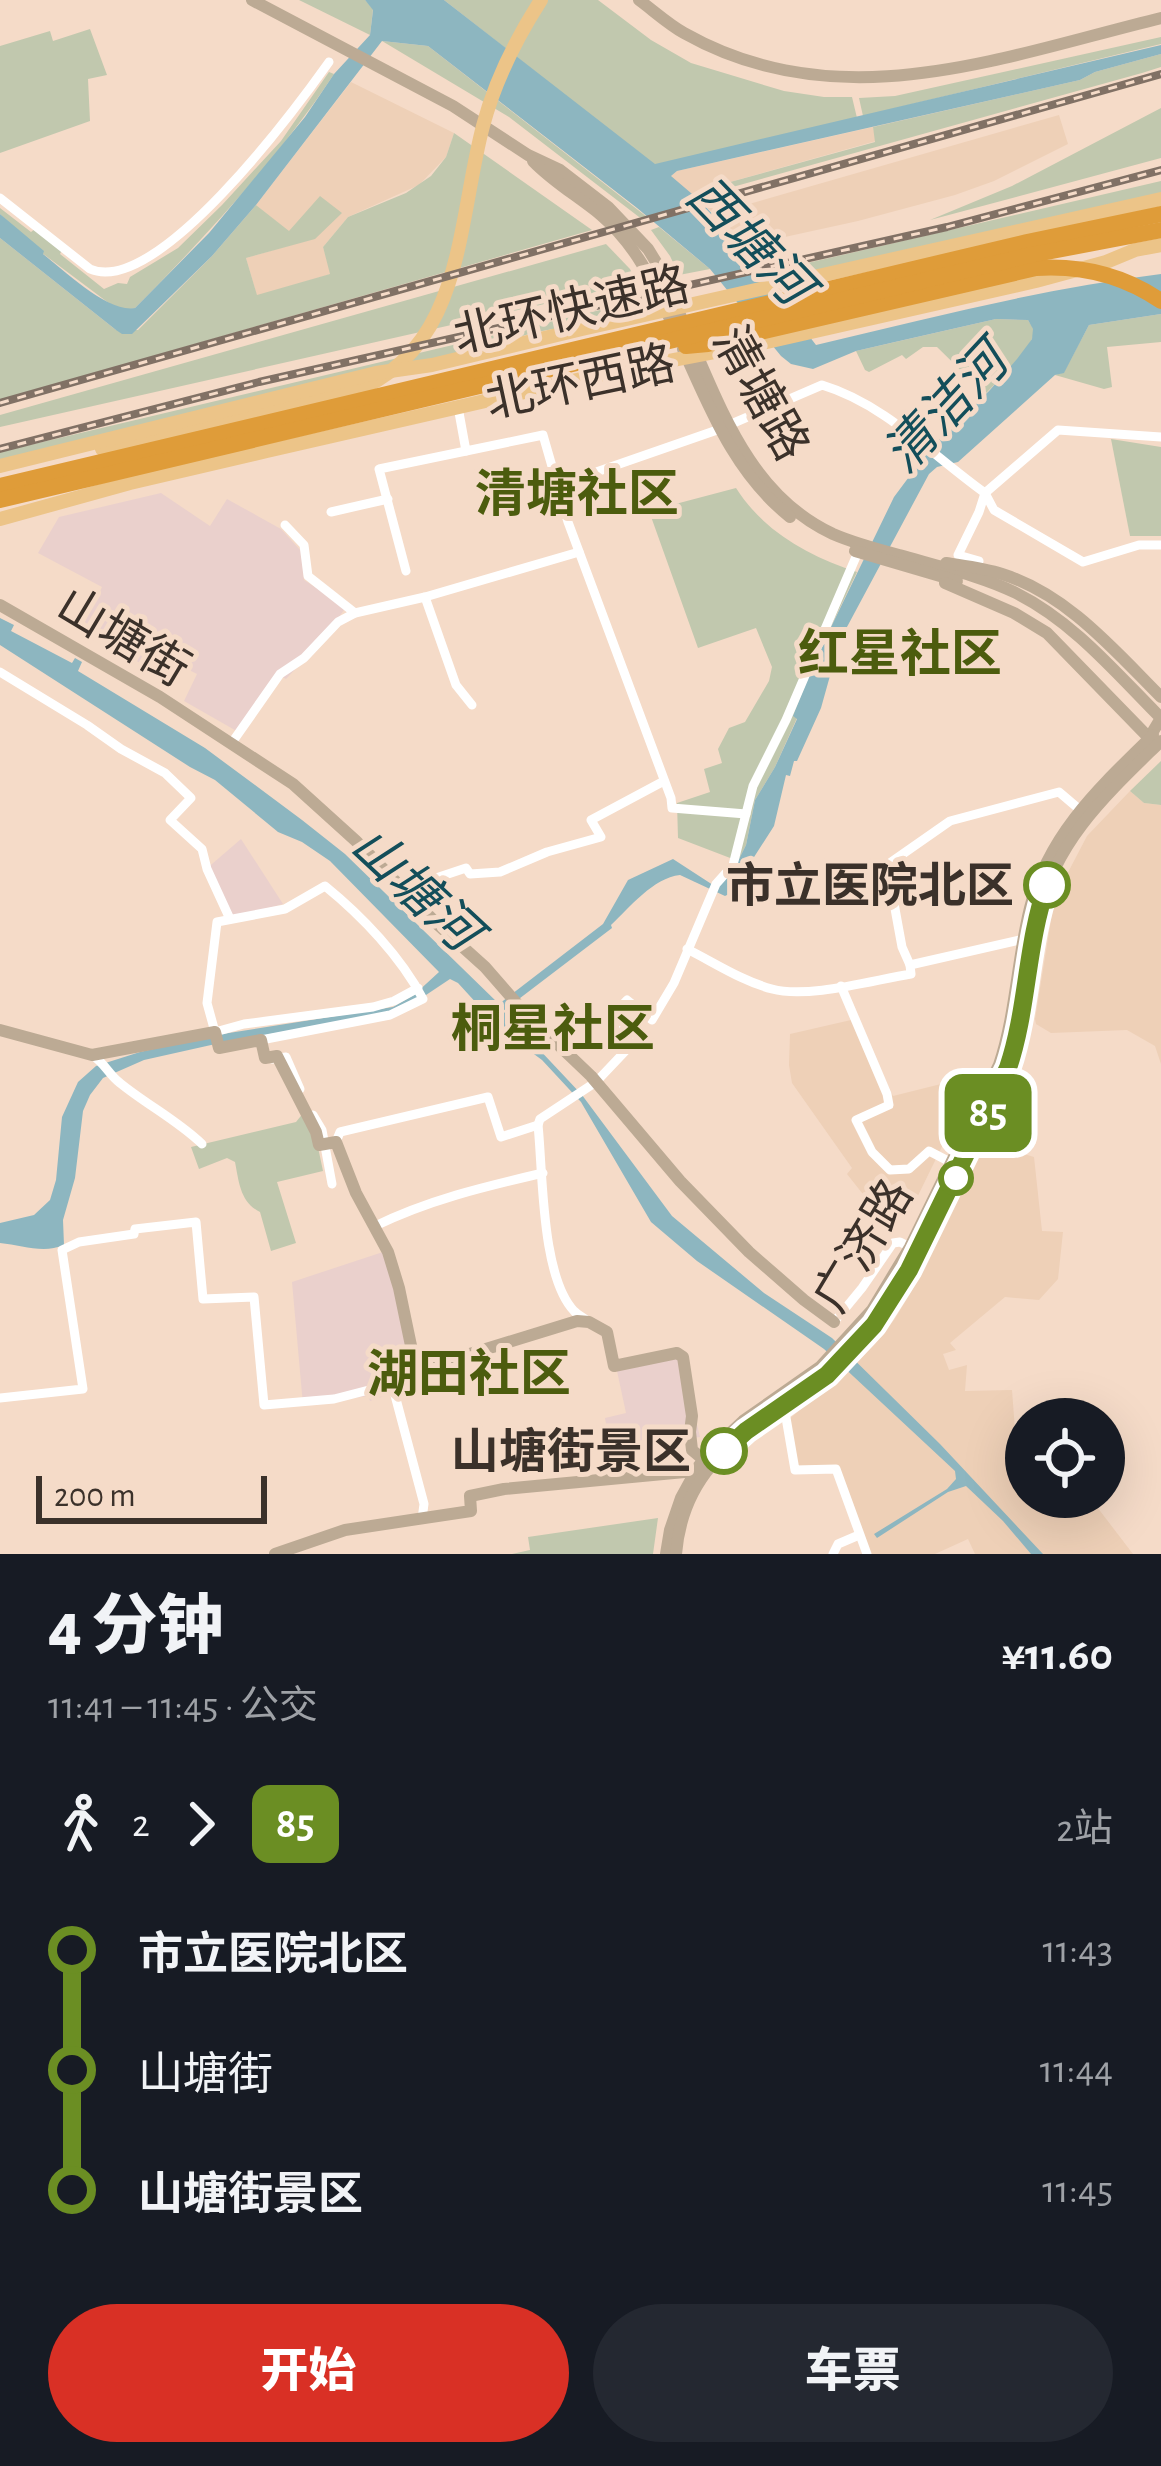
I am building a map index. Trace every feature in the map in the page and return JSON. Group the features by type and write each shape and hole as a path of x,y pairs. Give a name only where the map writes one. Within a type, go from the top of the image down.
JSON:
{"highway":[{"name":"北环快速路","path":"0,503 588,352 708,344 808,307 1093,226 1161,214"},
{"name":"北环快速路","path":"0,486 588,352 1161,230"},
{"path":"987,266 1161,244"},
{"path":"808,307 852,311 1002,274 1051,267 1086,269 1117,278 1161,302"}],"main road":[{"name":"清塘路","path":"252,0 452,106 528,155 550,179 600,215 648,272 741,467 776,505 811,531 1040,605 1069,627 1161,725"},
{"path":"0,469 350,393 373,384 402,363 422,340 444,299 494,91 541,0"},
{"path":"639,0 680,30 748,61 803,75 866,79 999,58 1161,18"},
{"name":"北环西路","path":"808,307 1161,199"},
{"name":"北环西路","path":"0,469 376,374 588,352 808,307 1036,281 1161,244"},
{"name":"北环西路","path":"0,519 130,483 458,407 588,352"},
{"path":"907,562 977,568 1015,579 1093,628 1161,697"},
{"path":"907,562 1038,627 1156,742"},
{"name":"山塘街","path":"0,605 160,698 293,784 485,967 586,1090 749,1252 834,1322"},
{"name":"广济路","path":"666,1554 675,1515 704,1468 743,1421 827,1375 858,1344 895,1284 1008,1068 1039,912 1052,872 1093,808 1156,742 1161,725"},
{"name":"广济路","path":"895,1284 999,1065 1043,868 1079,809 1156,742"},
{"path":"0,1030 95,1057 217,1035 220,1048 263,1042 265,1058 277,1055 319,1145 336,1142 388,1252 414,1360 460,1358 577,1322 589,1322 608,1332 614,1366 677,1353 683,1357 692,1450 704,1468 504,1489 470,1496 471,1511 345,1530 275,1554"},
{"name":"广济路","path":"676,1554 704,1468 799,1390"}],"street":[{"path":"0,198 89,269 114,272 168,244 190,226 276,135 329,62"},
{"path":"556,486 724,427 822,385 880,412 985,494 994,510 1083,562 1138,545 1161,545"},
{"path":"458,407 466,451"},
{"path":"977,568 980,561 958,555 985,494 1058,430 1161,436"},
{"path":"406,571 379,469 542,436 672,808 746,814"},
{"path":"331,512 388,499"},
{"path":"285,525 304,545 308,576 355,613"},
{"path":"589,1322 572,1309 554,1270 540,1119 586,1090 633,1043 608,1020 627,1000 652,1020 674,983 714,888 733,865 758,773 863,550"},
{"path":"231,744 280,674 304,658 338,622 355,613 579,552"},
{"path":"424,596 456,685 472,705"},
{"path":"0,672 165,773 191,798 170,820 202,849 230,920"},
{"path":"403,889 466,868 470,874 500,872 601,837 591,820 664,781"},
{"path":"688,949 743,979 777,991 812,992 911,974 887,865 950,821 1059,792 1079,809"},
{"path":"217,1035 207,1003 217,922 284,909 325,886 370,928 420,992"},
{"path":"217,1035 213,1005 218,926"},
{"path":"910,964 1024,939"},
{"path":"841,986 887,1094 889,1105 856,1120 872,1152 890,1170 909,1169 929,1151 952,1163"},
{"path":"217,1035 373,1006 420,992"},
{"path":"332,1184 322,1130 286,1057 269,1060 263,1042 390,1015 420,992"},
{"path":"95,1057 114,1079 181,1124 202,1144"},
{"path":"336,1142 340,1132 488,1096 501,1137 538,1125"},
{"path":"373,1227 458,1192 543,1173"},
{"path":"0,1398 83,1389 62,1250 79,1242 134,1234 135,1229 196,1222 202,1299 254,1297 264,1405 334,1399 392,1384 424,1504 422,1519"},
{"path":"834,1322 893,1243 910,1247"},
{"path":"784,1406 795,1470 836,1468 867,1554"},
{"path":"832,1554 838,1544 859,1535"}],"shaded area":[{"path":"351,82 454,133 446,157 419,185 348,217 323,247 331,274 257,296 246,258 315,238 289,232 256,205"},
{"path":"1059,115 1068,144 994,181 858,221 771,240 773,254 750,260 712,212 670,177 677,171 873,127 876,141 712,187 711,194 728,210"},
{"path":"161,493 210,526 227,499 281,529 301,551 304,580 346,607 286,679 279,675 240,733 184,701 197,674 157,654 149,668 81,630 102,587 38,553 59,517"},
{"path":"1130,791 1144,803 1161,805 1161,1064 1155,1046 1127,1030 1051,1033 1035,1019 1052,914 1063,882 1087,836"},
{"path":"241,839 283,904 228,919 205,870"},
{"path":"851,1020 871,1048 893,1096 977,1075 908,1216 875,1191 866,1198 847,1174 852,1168 792,1083 790,1034"},
{"path":"994,1125 1010,1138 1014,1151 1034,1157 1042,1231 1063,1232 1058,1279 1039,1300 1005,1297 950,1343 956,1350 943,1354 949,1370 967,1365 965,1391 1012,1390 1013,1398 1005,1398 1005,1518 1105,1518 1133,1554 975,1554 968,1539 935,1554 867,1554 836,1469 795,1470 788,1420 875,1344 910,1294"},
{"path":"386,1251 413,1363 431,1360 436,1378 370,1401 368,1396 303,1405 292,1282"},
{"path":"674,1356 682,1362 700,1437 611,1451 605,1418 626,1413 617,1371"}],"green space":[{"path":"299,0 365,0 373,9 370,35"},
{"path":"444,0 598,0 691,63 784,91 852,97 857,118 654,165"},
{"path":"90,29 107,75 88,79 90,121 0,153 0,46 50,31 53,41"},
{"path":"1161,37 1161,44 863,116 859,98 895,96"},
{"path":"382,41 428,46 647,217 639,217 509,117"},
{"path":"1161,54 1161,67 1142,73 711,193 712,187 875,142 873,127 1080,80"},
{"path":"329,72 334,74 265,167 135,308 110,304 0,214 0,208 31,232 35,229 104,289 127,284 130,277 178,248 222,205 281,141"},
{"path":"1161,108 1161,158 930,220 1012,186"},
{"path":"454,133 592,230 0,400 0,238 116,330 138,330 256,205 289,231 320,196 342,213 315,239 246,258 257,295 330,274 323,247 348,217 406,193 431,176 446,157"},
{"path":"1161,181 1161,193 765,282 760,274"},
{"path":"659,227 710,269 679,275 651,230"},
{"path":"606,244 637,283 0,427 0,415"},
{"path":"647,299 650,309 0,460 0,452"},
{"path":"1161,314 1161,342 1107,347 1112,387 1104,389 1055,375 1064,372 1089,325"},
{"path":"996,319 1028,320 1034,333 985,394 937,347 923,347 906,359 902,355 869,372 856,351"},
{"path":"1111,439 1161,447 1161,536 1130,536"},
{"path":"736,488 774,530 857,572 816,658 797,718 755,800 738,861 678,838 677,803 710,792 704,769 722,763 718,749 729,728 745,722 772,667 756,628 698,648 649,511"},
{"path":"1161,761 1161,805 1144,803 1130,791"},
{"path":"304,1112 315,1133 323,1171 277,1182 296,1243 271,1251 260,1212 242,1191 235,1162 227,1158 199,1169 191,1147 296,1122"},
{"path":"658,1518 653,1554 512,1554 530,1550 528,1537"}],"water":[{"path":"365,0 444,0 655,164 1161,45 1161,54 1080,80 671,176 726,228 816,345 1031,295 1161,274 1161,314 1089,325 1064,373 1055,375 958,462 929,474 840,640 821,708 790,776 786,775 774,826 731,893 725,896 680,875 660,882 612,928 503,1011 582,1095 672,1216 764,1293 832,1338 1043,1554 1031,1554 966,1486 948,1492 877,1538 874,1534 947,1489 956,1479 955,1471 824,1349 697,1261 651,1222 581,1102 542,1060 500,1029 450,979 390,1013 144,1060 103,1078 83,1111 75,1178 63,1220 64,1245 40,1249 0,1243 0,1223 34,1215 50,1200 62,1117 78,1082 96,1066 216,1035 393,1007 439,972 330,861 278,832 215,780 0,645 0,618 14,625 11,631 72,663 75,658 82,662 78,671 205,748 302,820 345,854 499,1004 603,924 628,880 673,859 713,885 738,861 755,800 775,767 797,719 793,716 816,658 894,497 932,446 989,391 1032,339 1028,320 996,319 856,351 813,369 791,364 710,269 637,208 428,46 382,41 256,205 212,256 132,334 116,330 0,238 0,214 87,289 112,304 135,308 209,233 305,117 334,74 370,35 373,10"}],"railway":[{"path":"0,403 1161,74"},
{"path":"0,449 259,382 947,227 1161,170"}],"bus line":[{"name":"85","path":"724,1451 833,1369 874,1325 899,1287 1008,1068 1047,885"}],"place":[{"name":"市立医院北区","path":"1047,885"},
{"name":"山塘街景区","path":"724,1451"}],"district":[{"name":"清塘社区","path":"577,493"},
{"name":"红星社区","path":"900,653"},
{"name":"桐星社区","path":"553,1028"},
{"name":"湖田社区","path":"469,1373"}],"water label":[{"name":"西塘河","path":"750,240"},
{"name":"清洁河","path":"945,407"},
{"name":"山塘河","path":"416,888"}]}
